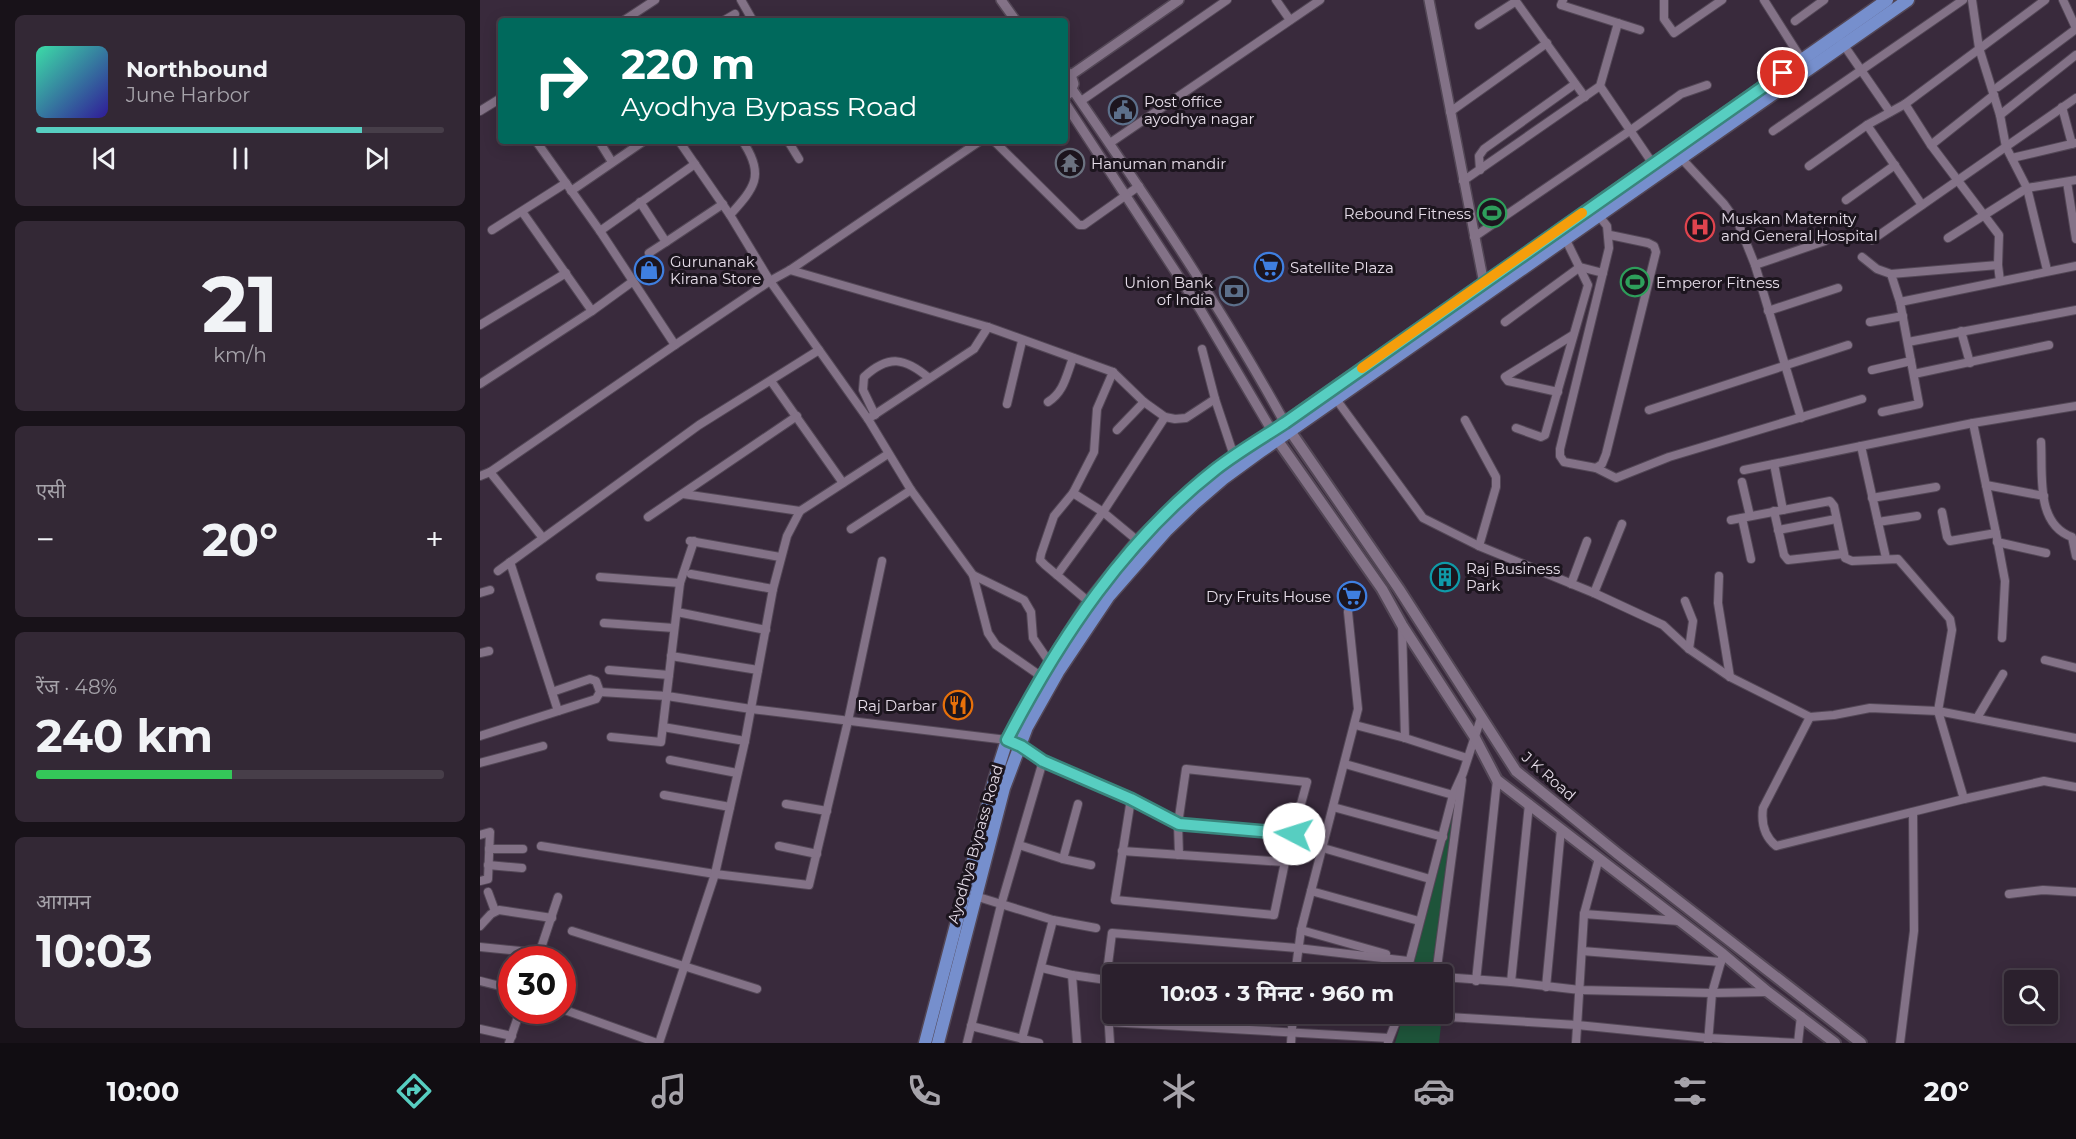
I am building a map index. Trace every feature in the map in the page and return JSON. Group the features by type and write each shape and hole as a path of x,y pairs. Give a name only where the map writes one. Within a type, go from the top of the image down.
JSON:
{"main road":[{"name":"Ayodhya Bypass Road","path":"1288,427 1336,399 1566,240 1841,40 1887,0"},
{"name":"Ayodhya Bypass Road","path":"938,1043 1005,788 1027,727 1058,672 1109,596 1166,531 1194,504 1275,436 1484,282 1802,60 1841,40 1908,0"},
{"name":"J K Road","path":"1288,427 1399,589 1516,771 1861,1043"},
{"name":"Ayodhya Bypass Road","path":"925,1043 993,784 1007,740 1050,663 1089,602 1138,542 1186,495 1234,456 1275,436"},
{"path":"1275,436 1382,589 1402,625 1474,736 1497,780 1835,1043"},
{"path":"1450,698 1462,689"},
{"path":"1725,959 1742,951"}],"street":[{"path":"628,18 655,0"},
{"path":"741,0 751,18"},
{"path":"1002,0 1014,18"},
{"path":"1179,0 1068,73 1073,80 1069,93 1081,101 1189,262 1256,369 1288,427"},
{"path":"1081,101 1227,0"},
{"path":"1276,0 1290,20"},
{"path":"1110,143 1320,0"},
{"path":"1429,0 1487,295"},
{"path":"1563,0 1561,5 1640,30"},
{"path":"1666,2 1664,20 1674,33 1709,4 1722,0"},
{"path":"1764,0 1802,60"},
{"path":"1795,21 1824,0"},
{"path":"1773,130 1963,0"},
{"path":"1972,0 1979,48 1996,91 2006,147 2027,188 2047,270"},
{"path":"1809,166 1867,125 1905,104 2045,0"},
{"path":"1930,145 2076,29 2063,0"},
{"path":"1479,25 1515,1 1585,97"},
{"path":"728,18 735,14"},
{"path":"1463,182 1600,86 1618,23"},
{"path":"1841,40 1890,112"},
{"path":"1450,112 1547,43"},
{"path":"2000,115 2076,55"},
{"path":"1480,170 1479,156 1484,148 1575,84"},
{"path":"1474,237 1681,94 1707,85"},
{"path":"1600,86 1653,164"},
{"path":"1872,240 2076,98"},
{"path":"480,111 498,100"},
{"path":"1905,104 1930,145 1999,235 2000,281"},
{"path":"2012,158 2074,143 2062,107"},
{"path":"1068,108 1200,309 1275,436"},
{"path":"1867,125 1922,205"},
{"path":"538,144 600,231 675,345"},
{"path":"601,144 612,162"},
{"path":"571,191 639,144"},
{"path":"681,144 723,204 770,281 819,350 871,417"},
{"path":"790,144 799,159"},
{"path":"480,476 490,472 976,144"},
{"path":"997,144 1079,225 1084,225 1139,186"},
{"path":"730,215 746,196 757,175 753,159 745,145"},
{"path":"1681,158 1724,204 1739,225 1755,265 1801,418"},
{"path":"600,231 695,164"},
{"path":"1846,200 1895,165"},
{"path":"1948,238 2027,188 2072,181 2076,239"},
{"path":"492,230 523,213 566,183"},
{"path":"640,202 666,242"},
{"path":"650,253 723,204"},
{"path":"523,213 592,311"},
{"path":"1599,216 1607,226 1610,236 1609,248 1560,449 1560,456 1564,462 1596,468 1616,478 1669,458 1862,399"},
{"path":"1596,468 1602,464 1606,453 1656,252 1654,246 1648,243 1610,236"},
{"path":"1516,428 1541,437 1545,435 1588,285 1566,240"},
{"path":"1755,265 1825,241"},
{"path":"1862,257 1877,269 1891,274 1998,265"},
{"path":"1900,302 2047,270 2076,266"},
{"path":"1580,267 1603,273"},
{"path":"1505,322 1580,267"},
{"path":"790,270 988,327 1113,372 1144,402 1165,417 1175,419 1186,417 1215,399"},
{"path":"480,325 566,273"},
{"path":"1882,412 1920,404 1900,302 1891,274"},
{"path":"480,372 483,382 632,282"},
{"path":"1768,311 1838,288"},
{"path":"1908,342 2076,310"},
{"path":"1870,322 1903,316"},
{"path":"871,417 974,349 988,327"},
{"path":"1961,331 1970,363"},
{"path":"1558,392 1508,381 1505,377 1573,335"},
{"path":"1007,404 1023,341"},
{"path":"1649,411 1848,345"},
{"path":"1914,374 2049,345"},
{"path":"498,571 699,425 819,350"},
{"path":"1202,350 1234,456"},
{"path":"1048,402 1057,397 1062,390 1073,358"},
{"path":"929,378 914,366 899,360 887,361 869,372 864,377 863,390 871,417 888,454 911,490 973,575 988,633 996,645 1042,677"},
{"path":"1872,370 1911,362"},
{"path":"1089,602 1040,560 1054,516 1073,493 1094,452 1097,409 1113,372"},
{"path":"771,381 843,483"},
{"path":"1336,399 1424,518 1479,546 1594,593 1663,625 1689,649 1730,677 1810,717 1870,708 1938,711 2076,738"},
{"path":"1117,430 1144,402"},
{"path":"1744,470 1973,423 2076,405"},
{"path":"648,517 796,416"},
{"path":"1058,575 1103,513 1165,417"},
{"path":"1465,420 1496,477 1496,487 1479,546"},
{"path":"1973,423 2005,581 2002,638"},
{"path":"2041,442 2045,507 2050,520 2064,534 2072,537 2076,556"},
{"path":"1861,446 1886,558"},
{"path":"576,1014 658,1043 715,874 745,741 773,589 787,536 800,511 888,454"},
{"path":"1774,464 1783,510"},
{"path":"490,472 543,538"},
{"path":"1742,482 1751,559"},
{"path":"1986,485 2044,496"},
{"path":"1872,498 1935,487"},
{"path":"851,529 911,490"},
{"path":"1073,493 1103,513 1138,542"},
{"path":"683,494 800,511"},
{"path":"1731,520 1830,501 1834,506 1845,558 1852,561 1898,559 1950,619 1952,624 1938,711 1964,799"},
{"path":"1774,511 1784,555 1788,560 1843,554"},
{"path":"1942,512 1947,537 1950,541 1997,538 2046,553"},
{"path":"1878,522 1917,516"},
{"path":"1778,530 1836,519"},
{"path":"1594,593 1622,524"},
{"path":"611,737 662,742 680,583 692,541 780,558"},
{"path":"1570,584 1587,541"},
{"path":"541,846 715,874 809,885 848,721 882,561"},
{"path":"510,562 558,711"},
{"path":"691,574 773,589"},
{"path":"973,575 1024,600 1030,606 1033,638 1050,663"},
{"path":"1719,576 1718,603 1730,677"},
{"path":"600,577 680,583"},
{"path":"480,593 490,590"},
{"path":"1685,601 1693,621 1689,649"},
{"path":"677,612 766,630"},
{"path":"1296,964 1301,930 1358,708 1348,612"},
{"path":"604,623 674,628"},
{"path":"1402,625 1405,738"},
{"path":"480,653 489,651"},
{"path":"671,656 758,670"},
{"path":"2045,660 2076,668"},
{"path":"609,670 669,675"},
{"path":"1977,718 2003,674"},
{"path":"480,736 596,699 600,692 596,681 590,679 552,692"},
{"path":"600,692 667,696 751,709 1007,740 1021,746 1043,761 1131,799 1179,824 1294,834"},
{"path":"1810,717 1763,808 1761,822 1770,840 1776,846 2044,781 2076,788"},
{"path":"1437,964 1463,773 1481,718"},
{"path":"1354,725 1405,738 1467,759"},
{"path":"663,727 745,741"},
{"path":"480,763 543,746"},
{"path":"670,760 737,773"},
{"path":"966,1043 1001,905 1043,761"},
{"path":"1345,764 1453,795"},
{"path":"1131,799 1115,900 1274,915 1285,862 1307,782 1186,769 1179,824 1179,855"},
{"path":"1408,964 1453,795 1463,773"},
{"path":"1476,981 1497,780"},
{"path":"664,795 730,807"},
{"path":"786,804 827,812"},
{"path":"1063,859 1078,804"},
{"path":"1511,982 1529,804"},
{"path":"1333,807 1443,837"},
{"path":"1900,1043 1914,931 1913,812"},
{"path":"1546,987 1561,829"},
{"path":"480,835 490,832 488,879 480,881"},
{"path":"1019,845 1091,866"},
{"path":"778,846 817,854"},
{"path":"1323,848 1430,879"},
{"path":"489,849 523,849"},
{"path":"1122,851 1285,862"},
{"path":"1575,1043 1584,914 1599,858"},
{"path":"488,865 522,868"},
{"path":"1311,891 1419,921"},
{"path":"2009,894 2043,891 2076,892"},
{"path":"488,892 495,911"},
{"path":"975,896 1053,920 1096,928"},
{"path":"542,946 558,897"},
{"path":"495,911 552,918"},
{"path":"480,926 495,911"},
{"path":"1584,914 1679,921"},
{"path":"1022,1039 1053,920"},
{"path":"1301,930 1396,964"},
{"path":"572,931 757,988"},
{"path":"1111,964 1112,933 1297,948 1385,964"},
{"path":"480,947 498,950"},
{"path":"1582,951 1725,959 1712,993 1708,1040"},
{"path":"1042,968 1102,980"},
{"path":"1072,975 1077,1043"},
{"path":"1453,978 1580,990 1768,992"},
{"path":"480,981 498,986"},
{"path":"1453,1017 1577,1025 1708,1040 1798,1043 1801,1016"},
{"path":"481,1031 510,1039 515,1024"},
{"path":"1108,1024 1110,1043"},
{"path":"1149,1024 1292,1031 1389,1041 1395,1024"},
{"path":"1291,1043 1292,1024"},
{"path":"971,1026 1039,1043"}],"green space":[{"path":"1456,803 1433,964 1414,962"},
{"path":"1401,1024 1441,1025 1439,1043 1395,1043"}],"slow traffic":[{"path":"1362,368 1582,213"}],"place":[{"name":"Post office ayodhya nagar","path":"1123,110"},
{"name":"Hanuman mandir","path":"1070,163"},
{"name":"Rebound Fitness","path":"1492,213"},
{"name":"Muskan Maternity and General Hospital","path":"1700,227"},
{"name":"Satellite Plaza","path":"1269,267"},
{"name":"Gurunanak Kirana Store","path":"649,270"},
{"name":"Emperor Fitness","path":"1635,282"},
{"name":"Union Bank of India","path":"1234,291"},
{"name":"Raj Business Park","path":"1445,577"},
{"name":"Dry Fruits House","path":"1352,596"},
{"name":"Raj Darbar","path":"958,705"}],"route":[{"path":"1294,834 1179,824 1131,799 1043,761 1021,746 1007,740 1050,663 1089,602 1138,542 1215,470 1783,73"}]}
